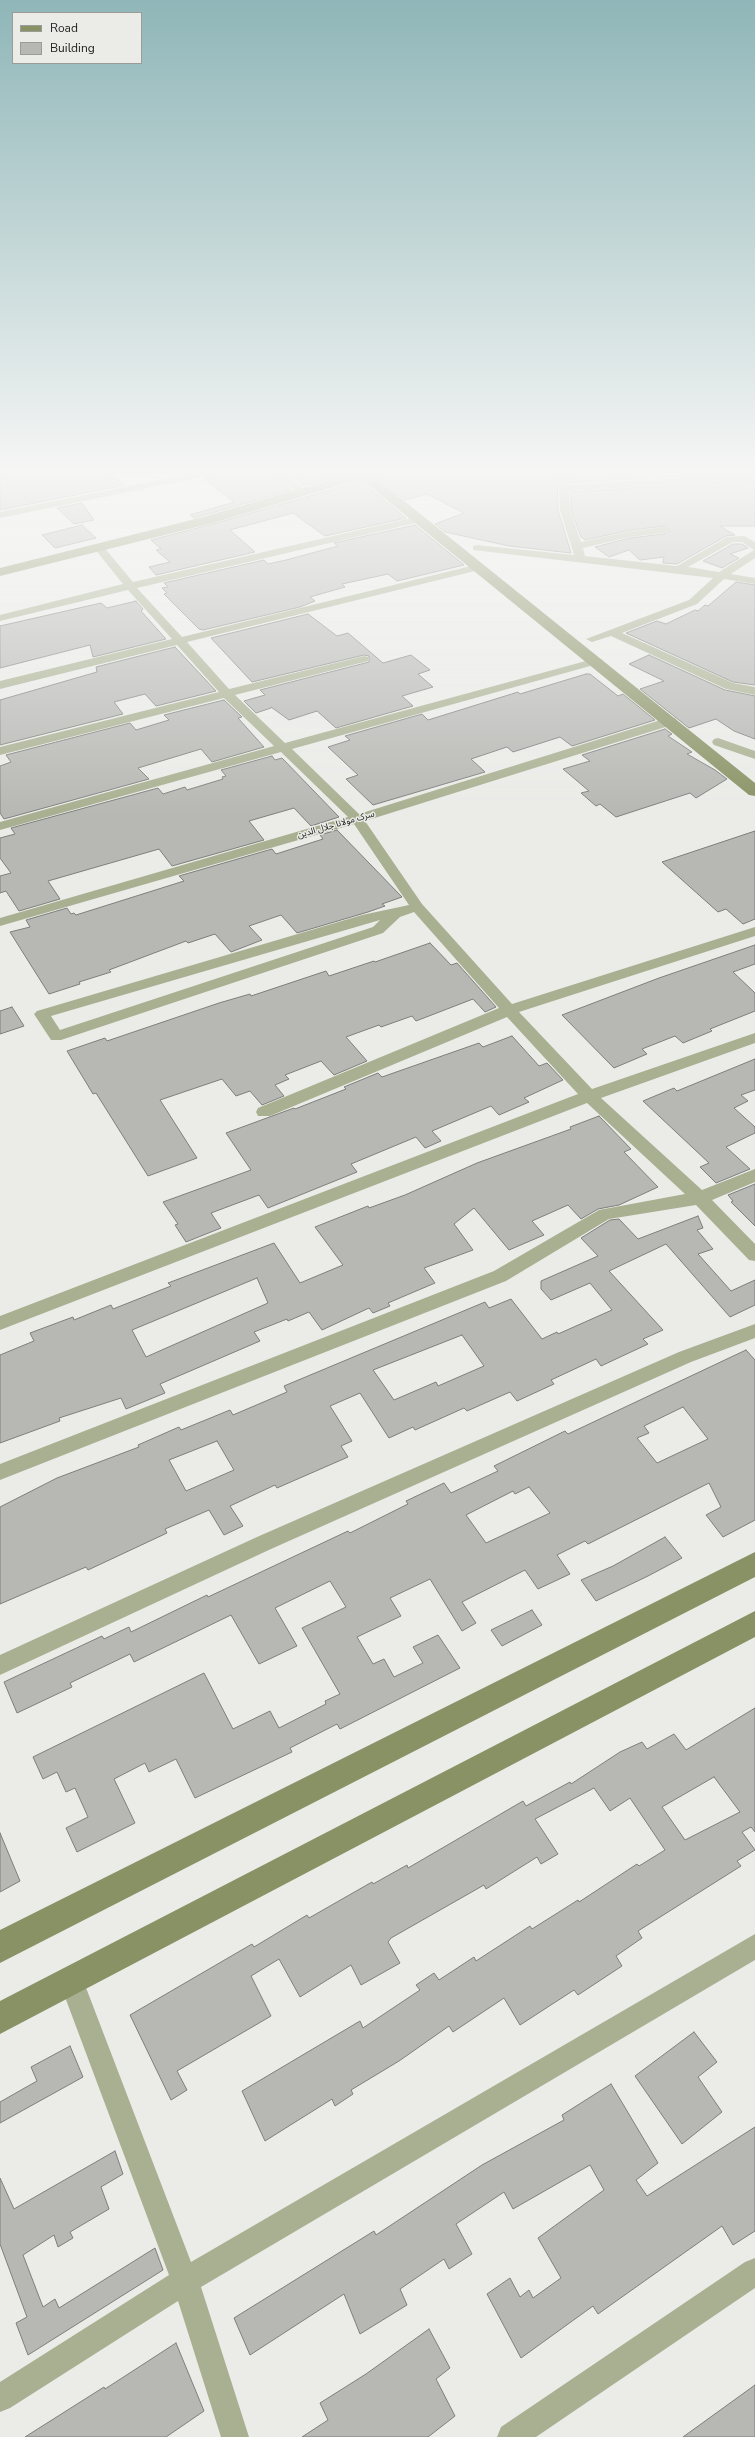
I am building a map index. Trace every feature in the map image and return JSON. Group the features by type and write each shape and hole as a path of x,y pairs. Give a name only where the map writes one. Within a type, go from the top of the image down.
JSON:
{"main road":[{"path":"504,587 597,661 677,714 690,737 717,745 752,762"},
{"path":"526,587 616,659"},
{"path":"690,737 717,745 755,791"},
{"path":"0,1947 755,1564"},
{"path":"0,2018 755,1623"}],"street":[{"path":"0,618 127,587"},
{"path":"131,587 226,693 357,819 417,907 508,1010 589,1096 700,1198 755,1255"},
{"path":"0,686 398,587"},
{"path":"592,639 613,633 693,602 709,587"},
{"path":"613,633 730,686 755,691"},
{"path":"0,752 226,693 364,659"},
{"path":"0,826 597,661"},
{"name":"سرک مولانا جلال الدین","path":"0,922 357,819 677,714"},
{"path":"395,914 378,930 56,1036 42,1014 367,918 395,914 417,907"},
{"path":"264,1112 508,1010 755,931"},
{"path":"0,1323 589,1096 755,1038"},
{"path":"0,1472 500,1276 605,1214 700,1198 755,1175"},
{"path":"0,1665 271,1540 685,1357 755,1331"},
{"path":"0,2398 185,2281 755,1946"},
{"path":"71,1981 185,2281 235,2437"},
{"path":"511,2437 755,2272"}],"building":[{"path":"345,587 310,597 315,601 300,607 203,630 199,629 164,594 167,593 162,588"},
{"path":"730,587 755,587 755,685 733,682 626,633 657,621 666,624 695,610 698,611 705,605 708,606"},
{"path":"136,601 143,609 141,611 166,639 93,657 90,645 0,668 0,626 101,603 107,608"},
{"path":"308,614 337,636 348,633 383,663 411,655 430,670 418,674 433,687 402,696 413,706 336,728 317,711 289,720 271,707 256,713 244,701 265,695 260,690 369,662 369,656 364,655 252,682 211,638"},
{"path":"175,647 216,691 156,706 145,694 114,702 123,714 0,745 0,700 97,672 96,667"},
{"path":"649,655 725,690 755,696 755,739 734,731 716,719 689,728 640,689 664,681 629,664"},
{"path":"590,674 618,696 623,694 655,720 572,746 560,737 513,752 507,747 471,759 485,772 373,805 346,779 358,775 328,747 350,740 345,736 422,714 428,720 518,692 520,694"},
{"path":"224,700 242,717 238,718 264,747 212,762 201,749 138,768 149,779 4,819 0,813 0,766 11,762 6,755 130,723 136,730 169,720 164,715"},
{"path":"665,729 672,734 668,736 692,752 687,754 715,770 727,779 696,798 690,793 616,817 600,804 596,806 581,793 589,791 563,769 590,761 582,755"},
{"path":"272,756 275,760 282,758 339,817 311,826 294,808 249,821 264,840 172,866 159,849 48,881 60,899 19,911 6,891 0,893 0,876 11,873 0,858 0,838 15,834 11,828 158,788 163,794 185,787 187,790 223,779 222,777 226,776 221,770"},
{"path":"337,830 402,897 382,904 385,906 368,912 297,933 281,915 249,926 262,940 231,952 215,934 188,943 186,941 109,970 111,972 79,982 80,984 49,994 10,932 30,927 26,920 67,908 71,914 74,913 76,915 184,881 179,876 272,849 276,854 323,839 320,835"},
{"path":"755,831 755,919 743,924 726,909 718,912 662,862"},
{"path":"430,943 451,965 457,963 496,1007 485,1012 473,999 416,1021 412,1016 381,1027 379,1025 346,1037 367,1061 334,1075 321,1061 285,1075 289,1079 275,1085 284,1096 262,1105 250,1091 236,1096 222,1079 160,1100 197,1158 148,1176 96,1093 93,1094 67,1051 105,1038 107,1041 219,1003 250,994 251,996 326,971 329,976"},
{"path":"755,945 755,964 733,972 755,993 755,1011 710,1029 712,1031 683,1043 675,1036 642,1049 647,1054 614,1068 562,1015 659,978"},
{"path":"12,1007 24,1026 0,1034 0,1011"},
{"path":"512,1036 539,1066 547,1063 563,1080 524,1098 529,1102 499,1115 491,1106 432,1131 441,1141 425,1148 416,1137 351,1164 357,1172 268,1208 259,1195 211,1213 221,1228 186,1242 175,1225 178,1224 163,1202 251,1170 226,1133 294,1108 295,1109 346,1089 344,1087 378,1073 382,1077 479,1043 483,1047"},
{"path":"755,1059 755,1090 741,1095 748,1101 734,1108 755,1127 755,1133 726,1147 750,1169 716,1183 700,1167 709,1163 643,1101 674,1088 677,1091"},
{"path":"599,1116 631,1149 624,1152 658,1187 619,1205 598,1209 581,1219 568,1205 532,1221 544,1235 509,1250 474,1208 454,1224 473,1250 424,1268 435,1283 388,1303 390,1306 373,1313 369,1308 322,1330 309,1312 288,1321 287,1319 254,1332 260,1341 160,1384 165,1393 126,1409 121,1398 59,1418 60,1421 0,1443 0,1355 34,1341 30,1333 73,1317 74,1320 111,1305 113,1309 171,1286 168,1283 274,1243 300,1283 343,1265 315,1227 368,1206 369,1208 405,1195 477,1163 571,1129 570,1127","holes":["257,1278 268,1303 146,1357 132,1330"]},
{"path":"755,1184 755,1226 731,1202 733,1201 728,1195"},
{"path":"698,1216 703,1228 697,1230 713,1249 698,1254 731,1291 755,1280 755,1305 730,1317 666,1244 609,1271 663,1330 643,1339 648,1344 601,1366 596,1359 551,1380 554,1384 517,1401 510,1392 467,1411 464,1408 415,1430 413,1427 389,1438 360,1393 330,1406 352,1441 341,1446 348,1457 277,1488 275,1485 230,1506 243,1526 224,1535 209,1510 165,1529 167,1533 88,1570 86,1567 0,1604 0,1507 57,1478 139,1447 138,1445 179,1427 181,1430 230,1410 233,1415 287,1392 284,1386 485,1302 489,1308 511,1299 542,1339 557,1332 558,1334 612,1310 590,1283 551,1300 541,1289 541,1281 598,1256 581,1238 610,1220 619,1219 638,1239","holes":["462,1335 484,1366 438,1386 436,1382 394,1400 373,1370","217,1441 234,1470 186,1491 169,1460"]},
{"path":"746,1350 755,1360 755,1520 723,1537 706,1515 721,1507 709,1483 588,1544 585,1541 557,1555 570,1574 538,1589 525,1570 462,1602 476,1623 462,1631 430,1579 390,1598 401,1616 357,1637 373,1664 384,1659 394,1677 423,1663 413,1647 438,1635 460,1668 340,1729 337,1724 290,1748 292,1752 195,1798 176,1759 149,1772 145,1763 114,1779 135,1823 77,1852 66,1828 88,1817 75,1788 66,1792 57,1772 43,1779 33,1757 204,1673 233,1729 270,1711 279,1728 326,1704 325,1701 340,1694 302,1628 346,1607 330,1581 275,1608 297,1646 259,1664 231,1615 134,1662 130,1654 70,1683 72,1687 17,1713 4,1682 102,1636 104,1639 129,1627 131,1632 207,1595 208,1597 348,1531 350,1533 408,1504 406,1501 444,1483 451,1493 498,1471 494,1466 565,1431 568,1434","holes":["683,1407 708,1439 657,1463 637,1438 649,1433 644,1426","529,1487 550,1513 486,1543 466,1515 513,1491 515,1494"]},
{"path":"665,1537 682,1558 596,1601 581,1580 613,1566"},
{"path":"532,1610 542,1625 502,1646 491,1630"},
{"path":"755,1708 755,1832 751,1827 742,1832 755,1850 737,1861 741,1866 638,1931 642,1938 616,1956 622,1966 578,1995 574,1990 520,2025 504,1998 453,2032 449,2026 399,2061 351,2090 353,2094 335,2106 332,2099 265,2141 242,2091 360,2021 363,2028 420,1990 416,1985 434,1973 439,1980 474,1957 476,1961 530,1926 532,1929 578,1900 579,1902 637,1864 639,1866 665,1850 630,1798 610,1811 594,1788 535,1819 558,1854 541,1864 537,1857 486,1889 484,1885 391,1938 388,1942 400,1963 361,1985 351,1965 300,1997 279,1959 251,1976 271,2016 177,2071 187,2090 171,2100 130,2015 252,1944 254,1947 307,1915 309,1918 372,1882 373,1884 407,1865 408,1868 523,1801 526,1806 570,1782 571,1784 620,1752 642,1742 647,1749 674,1734 686,1750","holes":["714,1777 740,1812 685,1840 662,1807"]},
{"path":"0,1833 20,1881 0,1892"},
{"path":"694,2032 717,2062 698,2077 722,2112 682,2144 635,2076"},
{"path":"70,2046 83,2077 0,2123 0,2102 37,2081 31,2067"},
{"path":"611,2084 658,2163 636,2180 647,2196 755,2127 755,2231 733,2245 722,2226 598,2314 593,2306 521,2358 487,2294 510,2278 520,2297 529,2290 533,2298 561,2278 538,2238 604,2190 590,2165 513,2209 504,2192 456,2224 472,2254 449,2269 444,2259 400,2289 407,2305 360,2334 344,2294 250,2355 234,2318 374,2231 376,2235 482,2165 564,2120 562,2115"},
{"path":"115,2151 123,2174 101,2187 109,2209 70,2232 73,2238 58,2247 54,2235 23,2255 43,2307 55,2299 59,2308 155,2248 163,2270 28,2355 16,2323 27,2317 0,2244 0,2178 14,2209"},
{"path":"429,2329 450,2368 436,2379 455,2416 428,2437 302,2437 328,2420 320,2403 366,2374"},
{"path":"176,2343 204,2411 166,2437 25,2437 104,2387 105,2389"},
{"path":"755,2385 755,2437 683,2437"}]}
